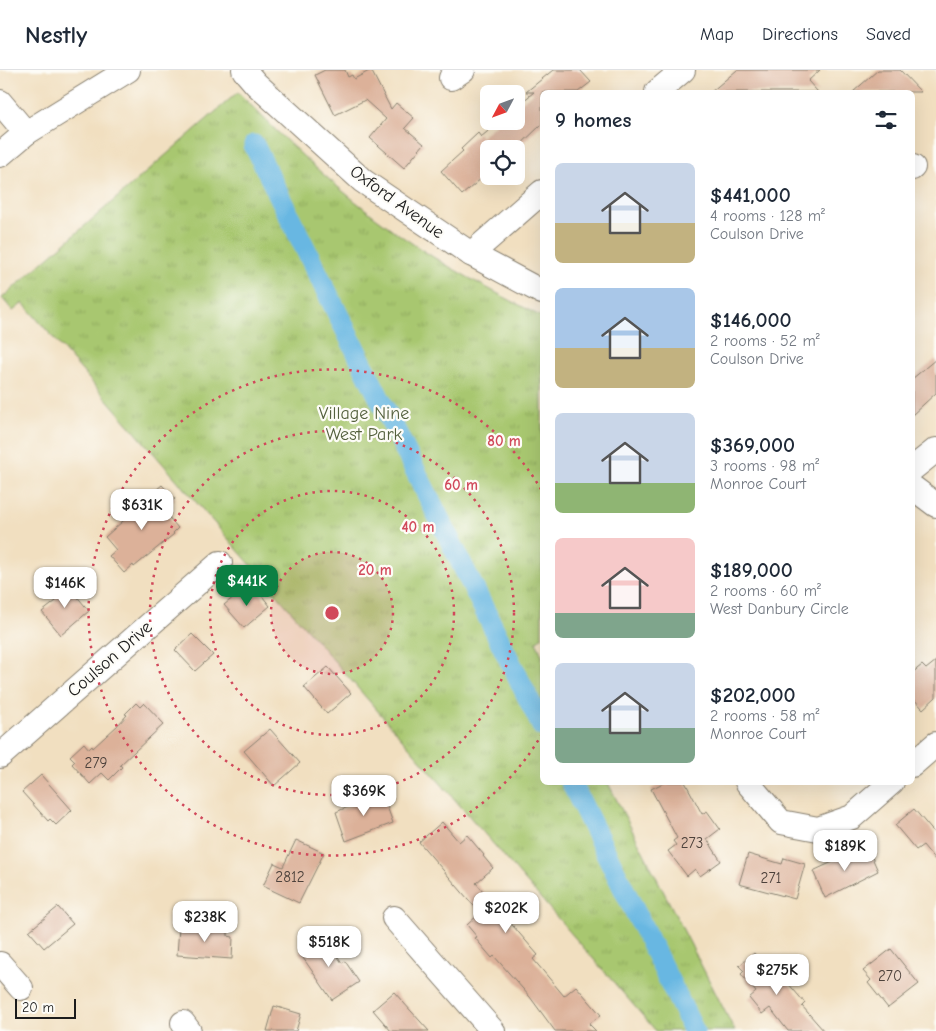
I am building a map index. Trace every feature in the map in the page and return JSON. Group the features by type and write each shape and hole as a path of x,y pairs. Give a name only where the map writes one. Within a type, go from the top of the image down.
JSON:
{"street":[{"path":"0,155 26,133 128,70"},
{"name":"Oxford Avenue","path":"244,70 256,84 363,181 471,254 540,291"},
{"path":"659,90 683,70"},
{"path":"0,102 26,133"},
{"path":"471,254 540,194"},
{"path":"915,468 936,450"},
{"path":"915,489 936,505"},
{"name":"Coulson Drive","path":"0,756 220,563"},
{"path":"915,762 936,744"},
{"path":"750,785 781,822 818,829 852,817 889,785"},
{"path":"394,918 493,1031"},
{"path":"0,964 21,988"}],"green space":[{"name":"Village Nine West Park","path":"238,92 314,166 376,217 414,245 450,267 540,316 540,639 536,642 540,651 540,785 609,785 735,1031 656,1031 23,303 13,311 2,298"}],"building":[{"path":"325,70 345,70 348,77 352,75 354,79 371,70 391,109 396,103 414,118 405,128 424,144 404,168 370,138 386,119 365,100 335,115 315,75"},
{"path":"553,70 580,70 591,82 581,90 540,90 540,126 525,140 480,140 480,180 462,195 441,171 463,151 461,149 478,133 481,137 489,130 525,130 525,100 534,92 526,92"},
{"path":"737,70 820,70 808,81 816,90 713,90"},
{"path":"878,70 900,70 921,92 915,92 915,90 855,90"},
{"path":"936,359 936,393 915,412 915,376"},
{"path":"162,485 175,499 162,509 178,528 174,534 124,573 109,556 116,550 105,537 141,505 140,503"},
{"path":"66,583 89,611 61,635 42,612 56,601 51,595"},
{"path":"255,587 270,606 244,628 224,605 240,592 244,596"},
{"path":"192,634 213,655 195,671 175,650"},
{"path":"936,661 936,697 923,709 915,700 915,671 922,665 926,669"},
{"path":"328,667 351,693 327,714 304,687"},
{"path":"136,703 140,707 144,703 164,724 120,765 122,767 109,780 102,773 90,784 72,764 75,761 70,756 84,743 89,749 92,746 93,748 118,725 127,715 125,714"},
{"path":"270,729 300,763 274,786 244,751"},
{"path":"41,775 72,810 56,825 50,819 48,821 22,792"},
{"path":"659,785 687,785 702,814 707,811 720,829 707,839 721,861 700,876 695,869 687,876 668,851 676,845 673,841 677,838 651,789"},
{"path":"383,795 393,823 346,841 336,812 368,798 369,800"},
{"path":"914,809 936,835 936,861 923,845 916,850 895,825"},
{"path":"442,822 459,842 467,835 484,855 493,868 476,883 538,955 533,959 564,996 576,986 601,1015 589,1024 596,1031 555,1031 530,997 494,956 492,958 475,938 477,937 467,925 480,913 419,842"},
{"path":"296,840 324,853 299,903 263,886 274,863 283,867"},
{"path":"867,846 878,871 825,898 813,871"},
{"path":"748,854 782,864 784,858 805,864 795,899 739,884"},
{"path":"58,907 73,924 44,948 29,931"},
{"path":"179,927 228,931 228,936 233,937 232,959 177,955"},
{"path":"324,935 342,963 345,961 359,982 332,1000 299,952"},
{"path":"891,949 919,984 888,1008 868,983 871,980 863,971"},
{"path":"754,953 759,959 763,956 785,983 787,982 805,1003 802,1006 824,1031 788,1031 770,1008 762,1014 749,998 756,992 741,974 744,971 739,966"},
{"path":"394,992 429,1031 391,1031 373,1010"},
{"path":"274,1006 301,1014 296,1031 267,1031"}],"waterway":[{"path":"254,145 540,722"},
{"path":"572,785 694,1031"}]}
